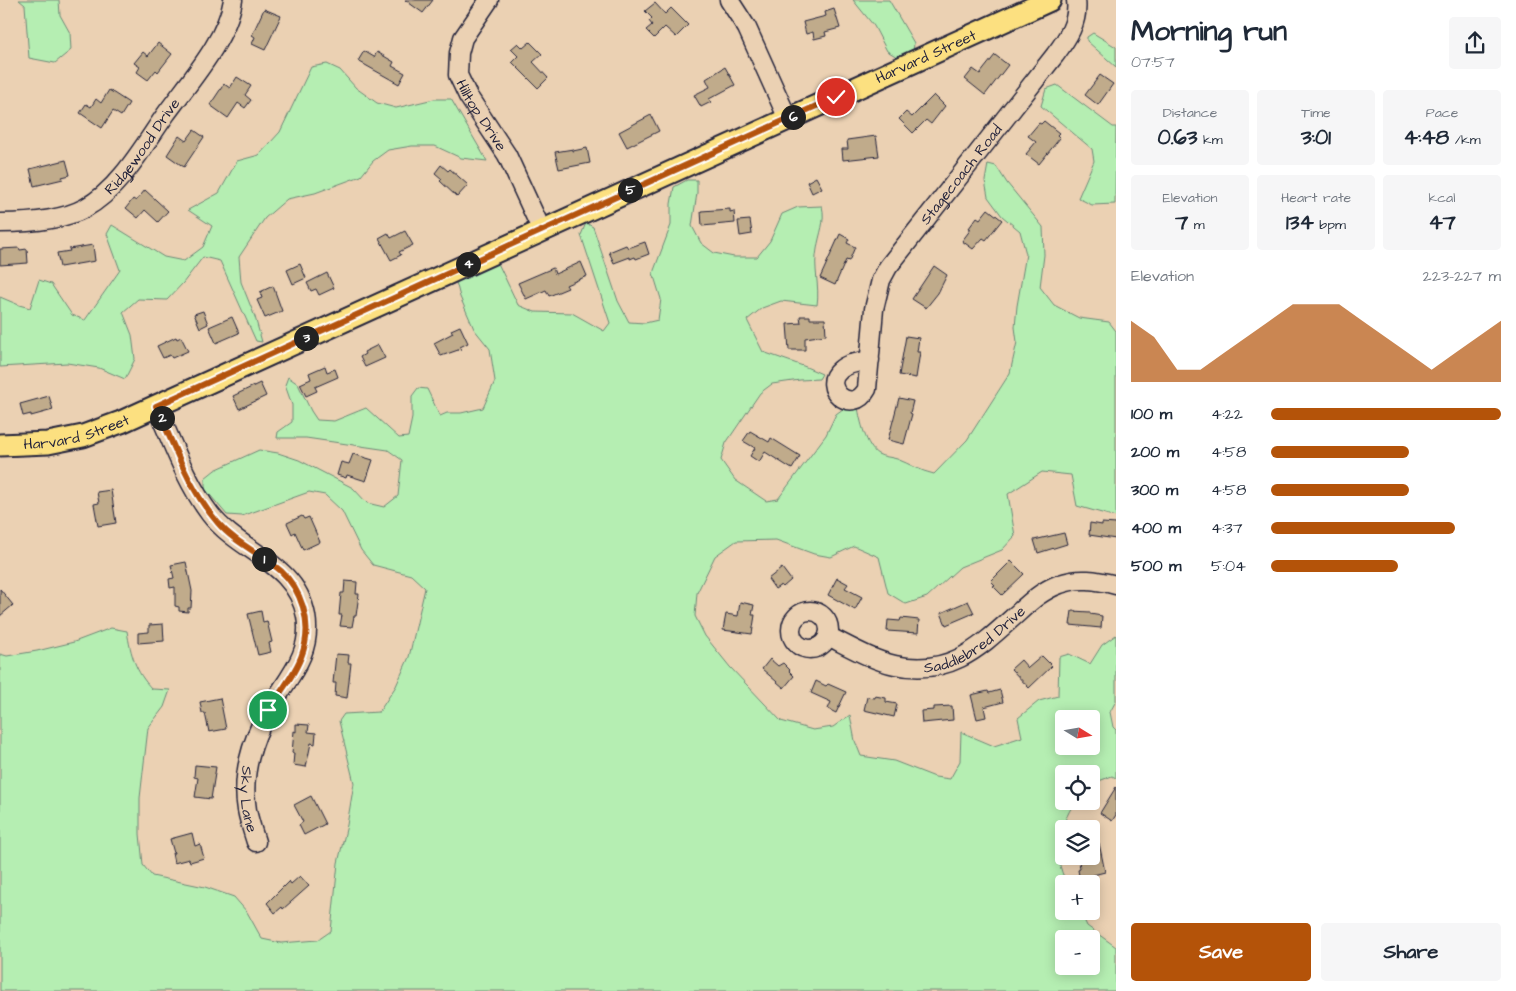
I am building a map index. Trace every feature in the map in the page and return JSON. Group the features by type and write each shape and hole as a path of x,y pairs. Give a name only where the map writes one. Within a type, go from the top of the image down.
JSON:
{"main road":[{"name":"Harvard Street","path":"0,445 48,443 83,436 121,422 1050,0"}],"street":[{"name":"Ridgewood Drive","path":"0,223 38,220 72,214 85,208 108,191 205,60 226,24 233,0"},
{"name":"Hilltop Drive","path":"489,0 463,38 459,53 458,75 468,96 507,155 542,230"},
{"path":"729,0 747,28 788,119"},
{"name":"Stagecoach Road","path":"870,360 874,309 881,280 888,267 1056,55 1074,24 1076,0"},
{"name":"Sky Lane","path":"156,406 193,487 206,508 230,535 281,571 289,579 301,600 305,615 307,629 306,644 302,658 265,717 254,741 246,775 247,809 256,842"},
{"name":"Saddlebred Drive","path":"828,636 887,663 904,666 937,666 961,658 976,650 1044,591 1073,580 1088,580 1116,585"}],"green space":[{"path":"19,0 59,0 60,15 70,33 71,50 55,63 29,58 25,5"},
{"path":"853,0 889,0 914,43 913,53 899,58 887,51 874,26"},
{"path":"1093,33 1116,47 1116,67 1087,41 1087,37"},
{"path":"327,64 340,70 356,88 377,103 396,108 434,99 451,99 487,161 461,158 435,146 412,146 388,150 373,161 361,176 315,193 287,199 265,218 239,257 241,282 255,317 262,342 256,341 220,261 203,257 167,300 138,299 123,312 132,335 135,359 125,379 99,368 67,363 0,367 0,297 30,308 39,280 51,284 72,315 85,320 120,270 107,234 112,225 164,257 184,261 203,247 212,226 188,210 219,193 237,161 259,155 280,132 311,67"},
{"path":"1057,85 1113,127 1116,127 1115,204 1092,205 1078,198 1094,161 1092,149 1041,106 1046,89"},
{"path":"988,164 996,166 1007,183 1043,227 1044,255 1040,287 1054,305 1079,318 1109,322 1116,331 1116,517 1077,506 1071,475 1042,472 1008,494 1015,536 1002,550 960,567 927,597 906,604 888,593 879,557 854,546 831,557 814,554 776,540 736,541 715,556 697,593 695,616 705,636 730,667 781,721 813,730 833,727 850,715 855,741 861,756 894,761 935,777 950,779 960,761 961,732 994,746 1022,737 1018,718 1039,701 1058,696 1059,657 1069,654 1090,664 1102,645 1116,635 1116,701 1110,712 1113,727 1116,730 1116,778 1112,776 1100,781 1100,765 1055,765 1055,810 1070,810 1065,820 1055,820 1055,865 1060,865 1063,875 1055,875 1055,920 1084,920 1087,926 1093,930 1055,930 1055,975 1100,975 1100,935 1116,947 1116,991 0,991 0,654 7,656 37,651 74,642 111,628 127,631 130,648 141,676 152,689 170,690 164,707 148,728 140,798 140,834 143,865 152,876 205,887 234,897 247,912 262,939 281,943 318,940 331,931 338,863 354,783 339,721 344,714 379,712 396,686 409,657 425,588 411,575 373,565 361,550 342,511 325,495 309,492 242,516 227,515 205,489 205,478 215,470 259,450 278,453 299,460 353,488 367,503 384,507 398,496 402,460 388,450 306,438 277,438 278,432 292,422 292,405 285,385 288,377 298,384 317,420 334,421 366,408 399,438 408,437 412,418 412,396 418,388 427,389 440,416 447,413 461,413 483,408 495,381 490,349 474,329 460,297 455,278 496,259 518,305 535,312 572,313 604,331 610,323 581,235 586,223 593,227 618,301 629,322 645,323 658,320 661,299 653,273 671,225 671,204 674,187 687,180 697,180 692,226 701,243 714,253 734,257 757,257 770,241 782,214 798,207 822,206 823,212 823,222 816,256 817,305 781,301 762,308 747,320 763,352 822,374 819,379 772,384 760,393 726,443 721,460 735,480 766,501 778,499 826,435 836,414 851,403 858,407 864,433 874,451 880,455 897,459 934,474 967,440 1010,373 1017,342 1015,327 1017,306 1026,254 1020,231 1002,216 988,197 985,181"}],"building":[{"path":"405,0 433,0 423,13"},
{"path":"655,3 665,14 671,8 688,25 676,37 665,27 654,38 646,30 652,25 649,21 652,18 645,11"},
{"path":"264,9 281,16 265,50 252,44 255,37 252,35"},
{"path":"834,9 840,28 825,32 826,36 814,39 813,32 806,34 803,22 826,16 825,12"},
{"path":"530,42 542,54 533,62 548,78 538,88 512,62 518,56 511,49 518,43 523,48"},
{"path":"158,43 172,54 158,72 156,70 148,80 137,72 140,67 134,63 143,52 148,56"},
{"path":"364,51 374,57 377,52 394,62 392,66 405,73 399,84 358,61"},
{"path":"995,55 1008,65 985,95 965,79 973,69 980,74"},
{"path":"725,67 735,85 709,99 711,102 701,107 694,95 710,87 706,79"},
{"path":"1100,75 1113,84 1098,105 1085,95"},
{"path":"237,77 251,86 245,95 251,100 245,108 238,103 228,118 210,105 224,84 230,88"},
{"path":"109,90 129,103 121,116 113,111 102,128 80,113 86,104 91,107 96,99 101,103"},
{"path":"934,95 945,106 931,124 926,120 913,133 899,119 906,112 912,117"},
{"path":"651,115 659,131 627,147 619,132"},
{"path":"1044,121 1059,133 1057,135 1060,138 1039,164 1026,154 1036,142 1028,136 1039,123 1041,124"},
{"path":"194,130 204,137 184,167 167,155 179,136 186,141"},
{"path":"876,136 879,156 843,160 842,149 848,149 847,140"},
{"path":"587,148 590,163 559,169 555,152"},
{"path":"66,160 70,175 62,177 63,179 34,186 30,169"},
{"path":"441,165 448,171 450,169 468,185 457,197 440,181 442,179 435,173"},
{"path":"816,177 822,188 812,193 807,182"},
{"path":"145,190 168,211 158,222 145,210 138,218 126,208 133,199 136,201"},
{"path":"730,209 730,212 734,211 735,223 702,226 701,211"},
{"path":"988,209 1002,220 986,240 983,238 973,249 962,241 977,217 980,219"},
{"path":"750,220 752,234 740,236 738,221"},
{"path":"405,231 413,245 399,252 401,255 391,260 379,238 388,233 391,238"},
{"path":"840,234 849,239 847,243 855,247 849,261 846,260 835,285 820,278"},
{"path":"645,242 649,254 636,259 635,257 630,259 630,257 614,263 609,252 626,245 628,248"},
{"path":"93,245 95,261 60,267 57,253"},
{"path":"19,248 20,250 27,249 28,263 0,265 0,249"},
{"path":"581,262 587,276 566,285 568,288 549,296 546,290 526,299 518,283 553,268 555,274"},
{"path":"300,264 306,278 293,284 287,270"},
{"path":"934,266 947,275 938,293 926,308 912,299"},
{"path":"327,273 334,288 319,295 316,289 311,291 307,283"},
{"path":"273,286 282,311 265,318 257,300 262,298 260,292"},
{"path":"203,311 208,324 200,328 194,314"},
{"path":"800,316 810,316 810,319 825,319 826,335 805,338 805,350 789,350 787,324 801,323"},
{"path":"232,317 239,333 216,343 209,327"},
{"path":"460,326 468,343 460,347 461,349 441,356 434,343 453,333 451,330"},
{"path":"906,336 919,338 917,352 920,352 916,378 899,375"},
{"path":"176,337 177,339 181,337 188,351 172,358 170,355 163,358 157,346"},
{"path":"378,345 385,358 365,367 360,357 365,354 364,352"},
{"path":"325,366 327,372 335,369 338,377 315,387 317,391 306,396 300,384 311,379 309,373"},
{"path":"260,383 266,396 239,409 233,396"},
{"path":"49,396 53,410 31,416 31,414 23,416 20,404"},
{"path":"899,398 913,401 910,413 912,414 904,444 888,440"},
{"path":"750,431 769,442 771,438 800,456 792,469 765,452 759,462 750,456 755,448 743,441"},
{"path":"353,454 373,460 366,481 347,475 346,478 337,475 341,462 349,464"},
{"path":"111,490 116,523 98,526 94,504 99,503 97,492"},
{"path":"302,516 304,519 309,517 320,542 303,550 295,532 292,534 287,523"},
{"path":"1090,523 1102,525 1102,523 1116,524 1116,539 1089,535"},
{"path":"1064,533 1067,544 1038,553 1034,540"},
{"path":"1011,561 1024,574 1002,595 993,586 995,585 991,581"},
{"path":"186,562 192,591 191,608 188,608 188,612 179,611 179,607 175,606 175,587 170,588 169,579 174,578 171,565"},
{"path":"782,568 791,580 783,587 781,585 775,589 768,579"},
{"path":"837,578 848,584 845,588 862,597 855,610 828,595"},
{"path":"345,581 357,582 356,594 359,594 356,616 354,616 352,627 340,626 342,615 339,615 341,593 344,593"},
{"path":"0,589 13,605 0,616"},
{"path":"968,601 974,613 946,625 941,613"},
{"path":"740,602 754,605 752,615 755,615 752,634 723,630 726,614 738,616"},
{"path":"261,611 263,622 267,621 272,642 269,643 271,652 258,655 248,614"},
{"path":"1072,611 1090,612 1090,614 1102,616 1101,628 1070,625"},
{"path":"901,618 919,620 918,633 887,631 888,620 900,621"},
{"path":"163,624 164,641 138,643 138,633 149,632 149,625"},
{"path":"336,654 349,655 348,663 351,663 347,698 335,696 336,683 333,683"},
{"path":"1042,656 1052,666 1029,688 1011,669 1021,660 1028,668"},
{"path":"770,659 778,666 783,663 794,676 784,688 762,669"},
{"path":"816,681 846,692 836,713 828,709 831,702 811,693"},
{"path":"1000,690 1003,702 984,707 986,717 977,719 971,695"},
{"path":"875,696 886,698 886,702 897,704 894,717 864,710 867,697 875,698"},
{"path":"220,698 226,729 209,732 205,713 202,713 200,702"},
{"path":"952,706 953,720 922,723 921,711 934,710 934,707"},
{"path":"296,724 309,725 308,732 316,733 315,744 311,743 306,767 293,765 294,753 292,753"},
{"path":"195,765 216,767 211,799 195,797 198,778 194,777"},
{"path":"1116,787 1116,815 1112,821 1100,813"},
{"path":"311,796 325,824 304,835 299,825 303,822 294,805"},
{"path":"192,833 195,846 200,844 204,858 190,862 189,859 174,863 172,853 174,853 170,839"},
{"path":"1100,848 1105,872 1093,875 1079,875 1078,870 1080,869 1080,865 1100,865"},
{"path":"300,876 309,886 283,909 282,907 275,913 267,903 289,881 291,884"}],"route":[{"path":"268,710 296,670 302,658 306,644 307,629 301,600 289,579 281,571 230,535 201,502 156,406 836,97"}]}
